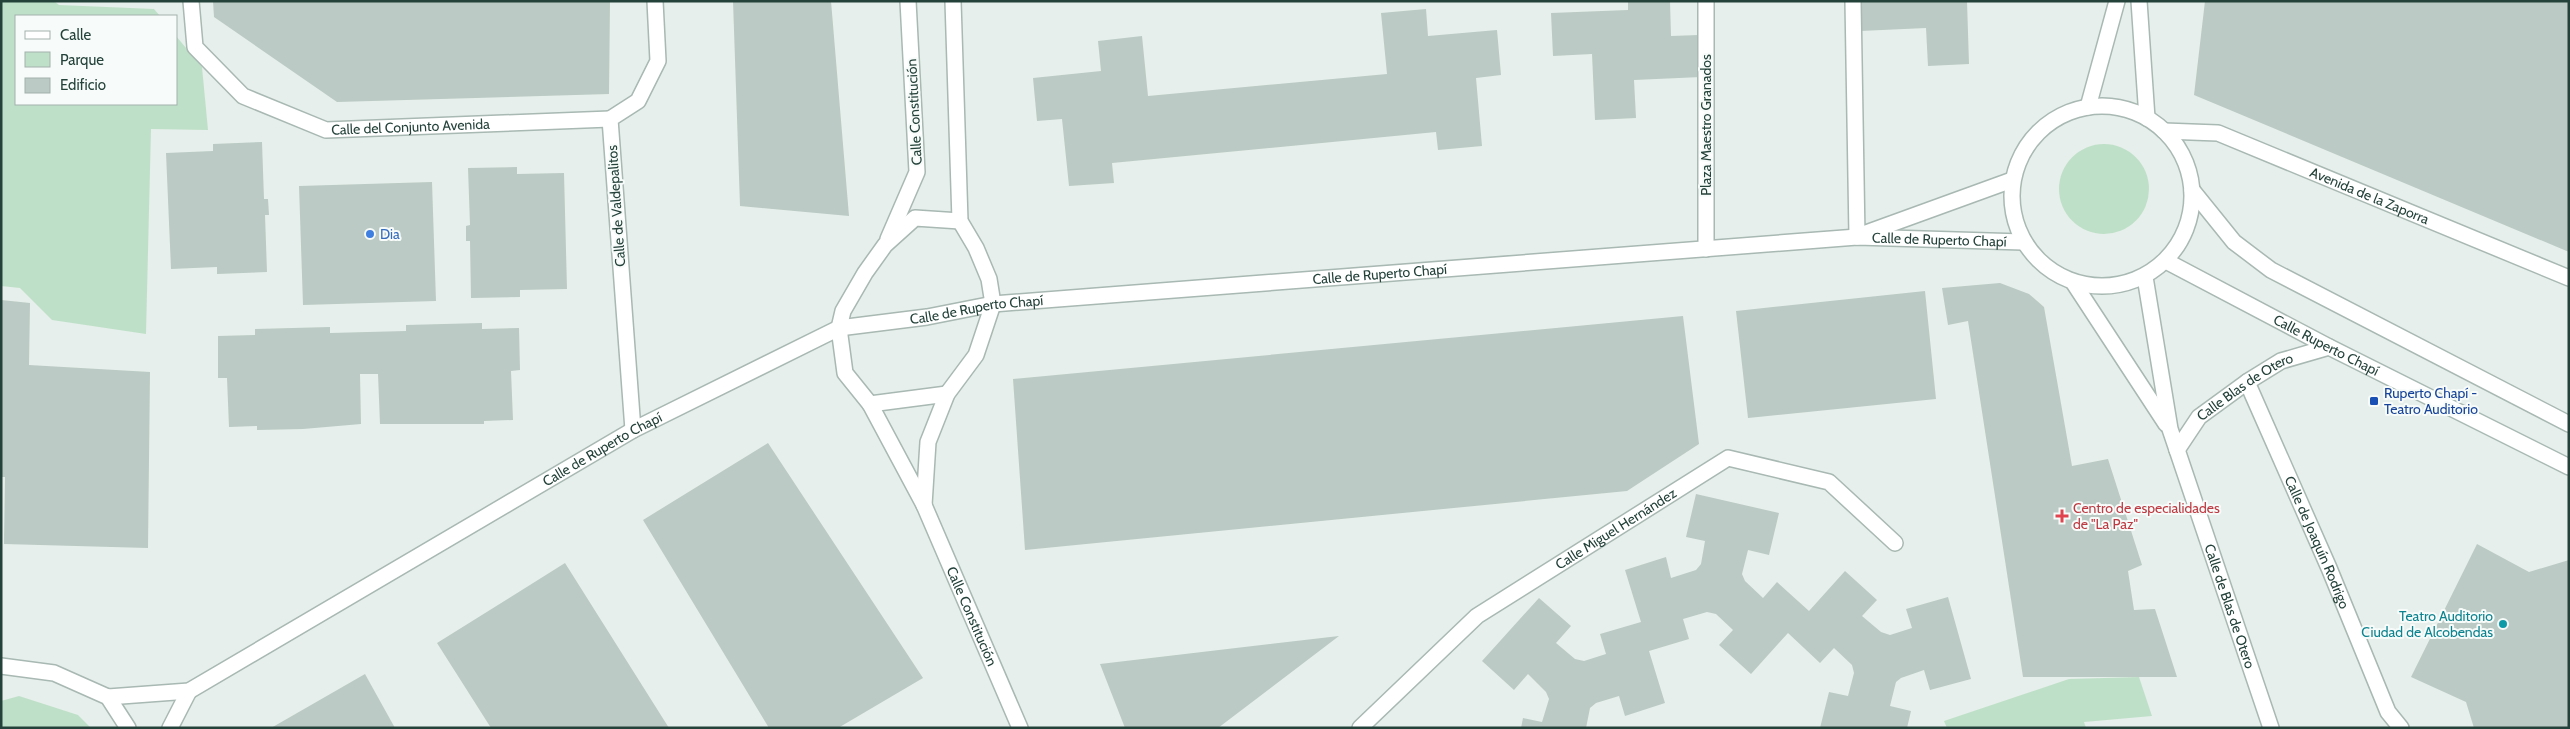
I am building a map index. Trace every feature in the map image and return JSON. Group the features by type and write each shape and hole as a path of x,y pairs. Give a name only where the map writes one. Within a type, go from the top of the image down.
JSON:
{"street":[{"name":"Calle del Conjunto Avenida","path":"191,1 195,47 242,96 326,130 610,119"},
{"path":"610,119 638,101 658,61 655,1"},
{"name":"Calle Constitución","path":"908,1 917,172 885,245 865,273 843,311 839,328 845,373 870,404 924,505 1020,728"},
{"name":"Calle Constitución","path":"924,505 928,442 947,394 976,355 993,304 989,279 976,248 960,221 953,1"},
{"name":"Plaza Maestro Granados","path":"1706,1 1706,249"},
{"path":"1853,1 1857,236"},
{"path":"2088,107 2117,1"},
{"path":"2138,1 2148,118"},
{"path":"2088,107 2119,107 2148,118 2164,131 2178,148 2188,168 2192,190 2187,228 2166,261 2145,277 2110,287 2073,282 2053,273 2036,259 2023,242 2014,222 2011,201 2012,180 2022,153 2038,131 2062,115 2088,107"},
{"name":"Calle de Valdepalitos","path":"610,119 633,430"},
{"name":"Avenida de la Zaporra","path":"2164,131 2218,133 2569,278"},
{"name":"Calle de Ruperto Chapí","path":"1857,236 2012,180"},
{"path":"2192,190 2234,242 2271,270 2569,424"},
{"name":"Calle Constitución","path":"885,245 915,218 960,221"},
{"name":"Calle de Ruperto Chapí","path":"108,697 189,691 633,430 839,328 927,317 993,304 1857,236 2023,242"},
{"name":"Calle Ruperto Chapí","path":"2166,261 2329,347 2569,467"},
{"name":"Calle de Blas de Otero","path":"2145,277 2170,429 2270,728"},
{"name":"Calle de Blas de Otero","path":"2073,282 2170,429"},
{"name":"Calle Blas de Otero","path":"2177,450 2199,417 2247,382 2282,361 2329,347"},
{"name":"Calle de Joaquín Rodrigo","path":"2247,382 2329,568 2388,712 2401,728"},
{"path":"870,404 947,394"},
{"name":"Calle Miguel Hernández","path":"1360,728 1477,616 1728,458 1829,482 1895,543"},
{"path":"1,666 54,673 108,697 128,728"},
{"path":"170,728 189,691"}],"green space":[{"path":"1,1 54,1 59,5 154,9 159,15 15,15 15,105 178,105 178,38 202,67 208,130 151,129 146,334 52,320 20,288 1,286"},
{"path":"2104,144 2121,148 2136,157 2145,172 2149,189 2145,206 2136,221 2121,230 2104,234 2087,230 2072,221 2063,206 2059,189 2063,172 2072,157 2087,148"},
{"path":"2139,677 2152,716 2084,722 2086,728 1947,728 1944,721 2069,679"},
{"path":"19,696 78,715 91,728 1,728 1,701"}],"building":[{"path":"213,1 610,1 609,94 337,102 214,17"},
{"path":"733,1 831,1 849,216 740,206"},
{"path":"1628,1 1670,1 1671,36 1699,35 1701,77 1634,80 1636,118 1595,120 1592,54 1553,56 1551,13 1628,10"},
{"path":"1859,1 1967,1 1969,64 1928,66 1926,28 1860,31"},
{"path":"2205,1 2569,1 2569,252 2194,95"},
{"path":"1426,9 1428,36 1497,30 1501,75 1476,78 1482,146 1438,150 1436,132 1112,163 1114,183 1069,186 1062,119 1037,121 1033,78 1101,71 1098,41 1142,36 1148,96 1387,74 1381,13"},
{"path":"262,142 264,199 268,199 269,215 265,215 267,272 217,274 217,267 171,269 166,153 213,151 213,144"},
{"path":"517,167 517,174 564,173 567,289 520,290 520,297 471,298 470,241 466,241 466,226 470,225 468,168"},
{"path":"432,182 436,301 303,305 299,186"},
{"name":"Centro de especialidades de \"La Paz\"","path":"2000,283 2029,294 2044,307 2072,466 2108,459 2142,565 2128,571 2134,610 2155,609 2177,677 2023,677 1968,321 1948,325 1942,288"},
{"path":"1925,291 1936,399 1748,418 1736,311"},
{"path":"1,300 30,303 29,365 150,372 148,548 4,544 5,477 1,477"},
{"path":"1683,316 1699,444 1627,491 1025,550 1013,379"},
{"path":"482,323 482,329 519,328 520,370 511,371 513,420 484,421 484,424 380,424 378,374 360,374 361,424 303,429 257,430 257,426 229,427 227,378 218,378 218,336 255,335 255,329 330,327 330,333 406,331 406,325"},
{"path":"768,443 923,678 838,728 769,728 643,520"},
{"path":"1696,494 1779,513 1769,555 1748,550 1742,574 1745,581 1763,598 1777,582 1809,611 1845,571 1877,600 1862,616 1881,632 1890,635 1912,628 1906,609 1948,597 1971,679 1930,690 1924,670 1901,678 1896,682 1890,706 1911,711 1907,728 1820,728 1829,692 1848,696 1854,673 1852,665 1834,648 1820,663 1788,633 1751,674 1719,645 1733,630 1716,614 1707,612 1683,619 1689,639 1649,651 1665,703 1625,716 1619,696 1596,703 1590,708 1586,728 1521,728 1523,718 1542,722 1549,699 1546,692 1528,674 1514,690 1482,661 1539,598 1571,626 1556,643 1575,659 1584,661 1606,654 1600,634 1641,622 1625,570 1666,557 1671,578 1696,570 1701,564 1705,541 1686,537"},
{"name":"Teatro Auditorio Ciudad de Alcobendas","path":"2477,544 2529,572 2569,560 2569,728 2474,728 2466,702 2411,677"},
{"path":"565,563 669,728 491,728 437,643"},
{"path":"1339,636 1218,728 1125,728 1100,664"},
{"path":"365,674 395,728 271,728"}],"place":[{"name":"Dia","path":"370,234"},
{"name":"Ruperto Chapí - Teatro Auditorio","path":"2374,401"},
{"name":"Centro de especialidades de \"La Paz\"","path":"2062,516"},
{"name":"Teatro Auditorio Ciudad de Alcobendas","path":"2503,624"}]}
